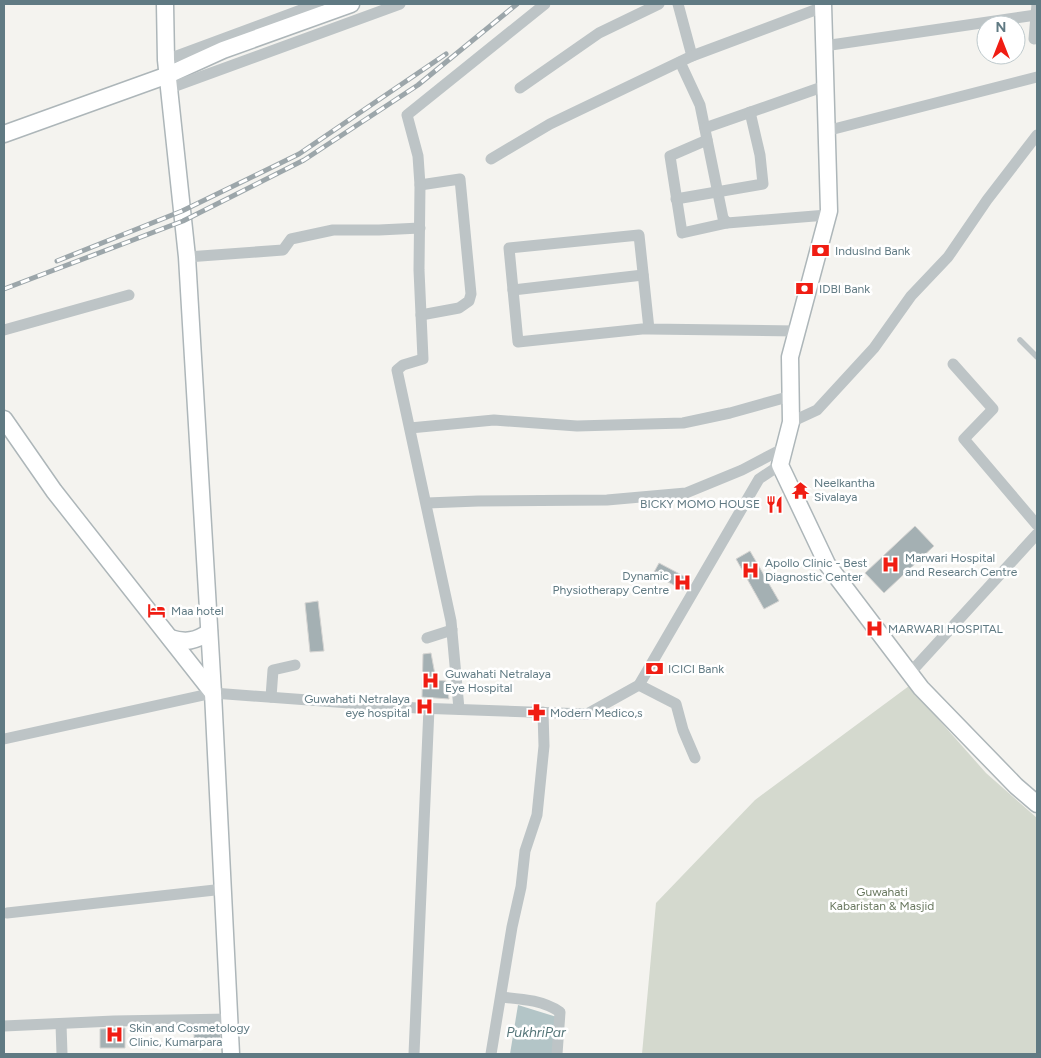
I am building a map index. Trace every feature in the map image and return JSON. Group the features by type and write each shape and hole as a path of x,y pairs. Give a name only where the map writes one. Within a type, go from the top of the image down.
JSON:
{"street":[{"path":"165,4 168,74 187,257 210,632 231,1054"},
{"path":"168,74 317,4"},
{"path":"168,74 223,50 351,4"},
{"path":"4,134 168,74 400,4"},
{"path":"459,709 452,630 427,503 397,370 423,359 419,270 420,185 418,156 407,115 545,4"},
{"path":"520,88 599,33 659,4"},
{"path":"678,4 692,56"},
{"path":"491,159 550,124 692,56 823,5 827,215 790,357 791,422 780,465 826,564 921,688 1016,786 1037,804"},
{"path":"824,46 1037,9 1034,40"},
{"path":"680,62 700,105 723,218 728,223"},
{"path":"826,131 1037,78"},
{"path":"705,128 825,86"},
{"path":"676,199 762,184 760,155 750,112"},
{"path":"791,422 817,410 874,348 911,296 948,258 987,200 1037,135"},
{"path":"707,140 670,156 682,233 728,223 827,215"},
{"path":"420,185 460,179 471,294 469,301 459,308 421,315"},
{"path":"187,257 283,250 291,239 333,230 420,228"},
{"path":"649,329 639,235 509,248 518,342 649,329 797,331"},
{"path":"513,290 643,275"},
{"path":"4,330 129,295"},
{"path":"953,364 993,409 964,439 1037,525"},
{"path":"410,428 494,420 577,426 683,424 792,396"},
{"path":"4,421 54,491 213,693"},
{"path":"427,503 607,500 686,493 742,470 784,448"},
{"path":"4,739 213,693 429,708 587,714 639,685 759,479 780,465"},
{"path":"910,673 1037,534"},
{"path":"427,638 452,630"},
{"path":"170,638 187,642 200,639 210,632"},
{"path":"271,697 273,670 295,665"},
{"path":"639,685 676,704 682,730 695,758"},
{"path":"414,1054 429,708"},
{"path":"491,1054 526,851 536,815 544,746 543,712"},
{"path":"7,913 224,890"},
{"path":"501,998 530,1000 550,1006 560,1012 557,1054"},
{"path":"4,1026 230,1019"},
{"path":"61,1024 62,1054"}],"lane":[{"path":"1020,340 1037,356"}],"green space":[{"name":"Guwahati Kabaristan & Masjid","path":"909,686 986,773 1037,818 1037,1054 642,1054 656,903 755,800"}],"water":[{"name":"PukhriPar","path":"518,1005 560,1018 555,1054 510,1054"}],"building":[{"path":"915,526 934,546 884,593 865,573"},
{"path":"750,551 779,601 764,609 736,559"},
{"path":"659,563 691,580 685,591 653,574"},
{"path":"318,601 324,651 310,652 305,603"},
{"path":"431,653 436,680 446,681 449,699 422,697 423,654"},
{"path":"125,1028 125,1048 100,1048 100,1029"},
{"path":"194,1029 220,1029 221,1045 194,1045"}],"railway":[{"path":"4,289 183,221 304,160 418,85 517,4"},
{"path":"57,261 182,211 299,154 446,54"}],"place":[{"name":"IndusInd Bank","path":"821,251"},
{"name":"IDBI Bank","path":"805,289"},
{"name":"Neelkantha Sivalaya","path":"800,490"},
{"name":"BICKY MOMO HOUSE","path":"774,504"},
{"name":"Marwari Hospital and Research Centre","path":"891,565"},
{"name":"Apollo Clinic - Best Diagnostic Center","path":"751,570"},
{"name":"Dynamic Physiotherapy Centre","path":"683,583"},
{"name":"Maa hotel","path":"157,611"},
{"name":"MARWARI HOSPITAL","path":"874,629"},
{"name":"ICICI Bank","path":"654,669"},
{"name":"Guwahati Netralaya Eye Hospital","path":"431,681"},
{"name":"Guwahati Netralaya eye hospital","path":"424,706"},
{"name":"Modern Medico,s","path":"536,713"},
{"name":"Skin and Cosmetology Clinic, Kumarpara","path":"115,1035"}]}
